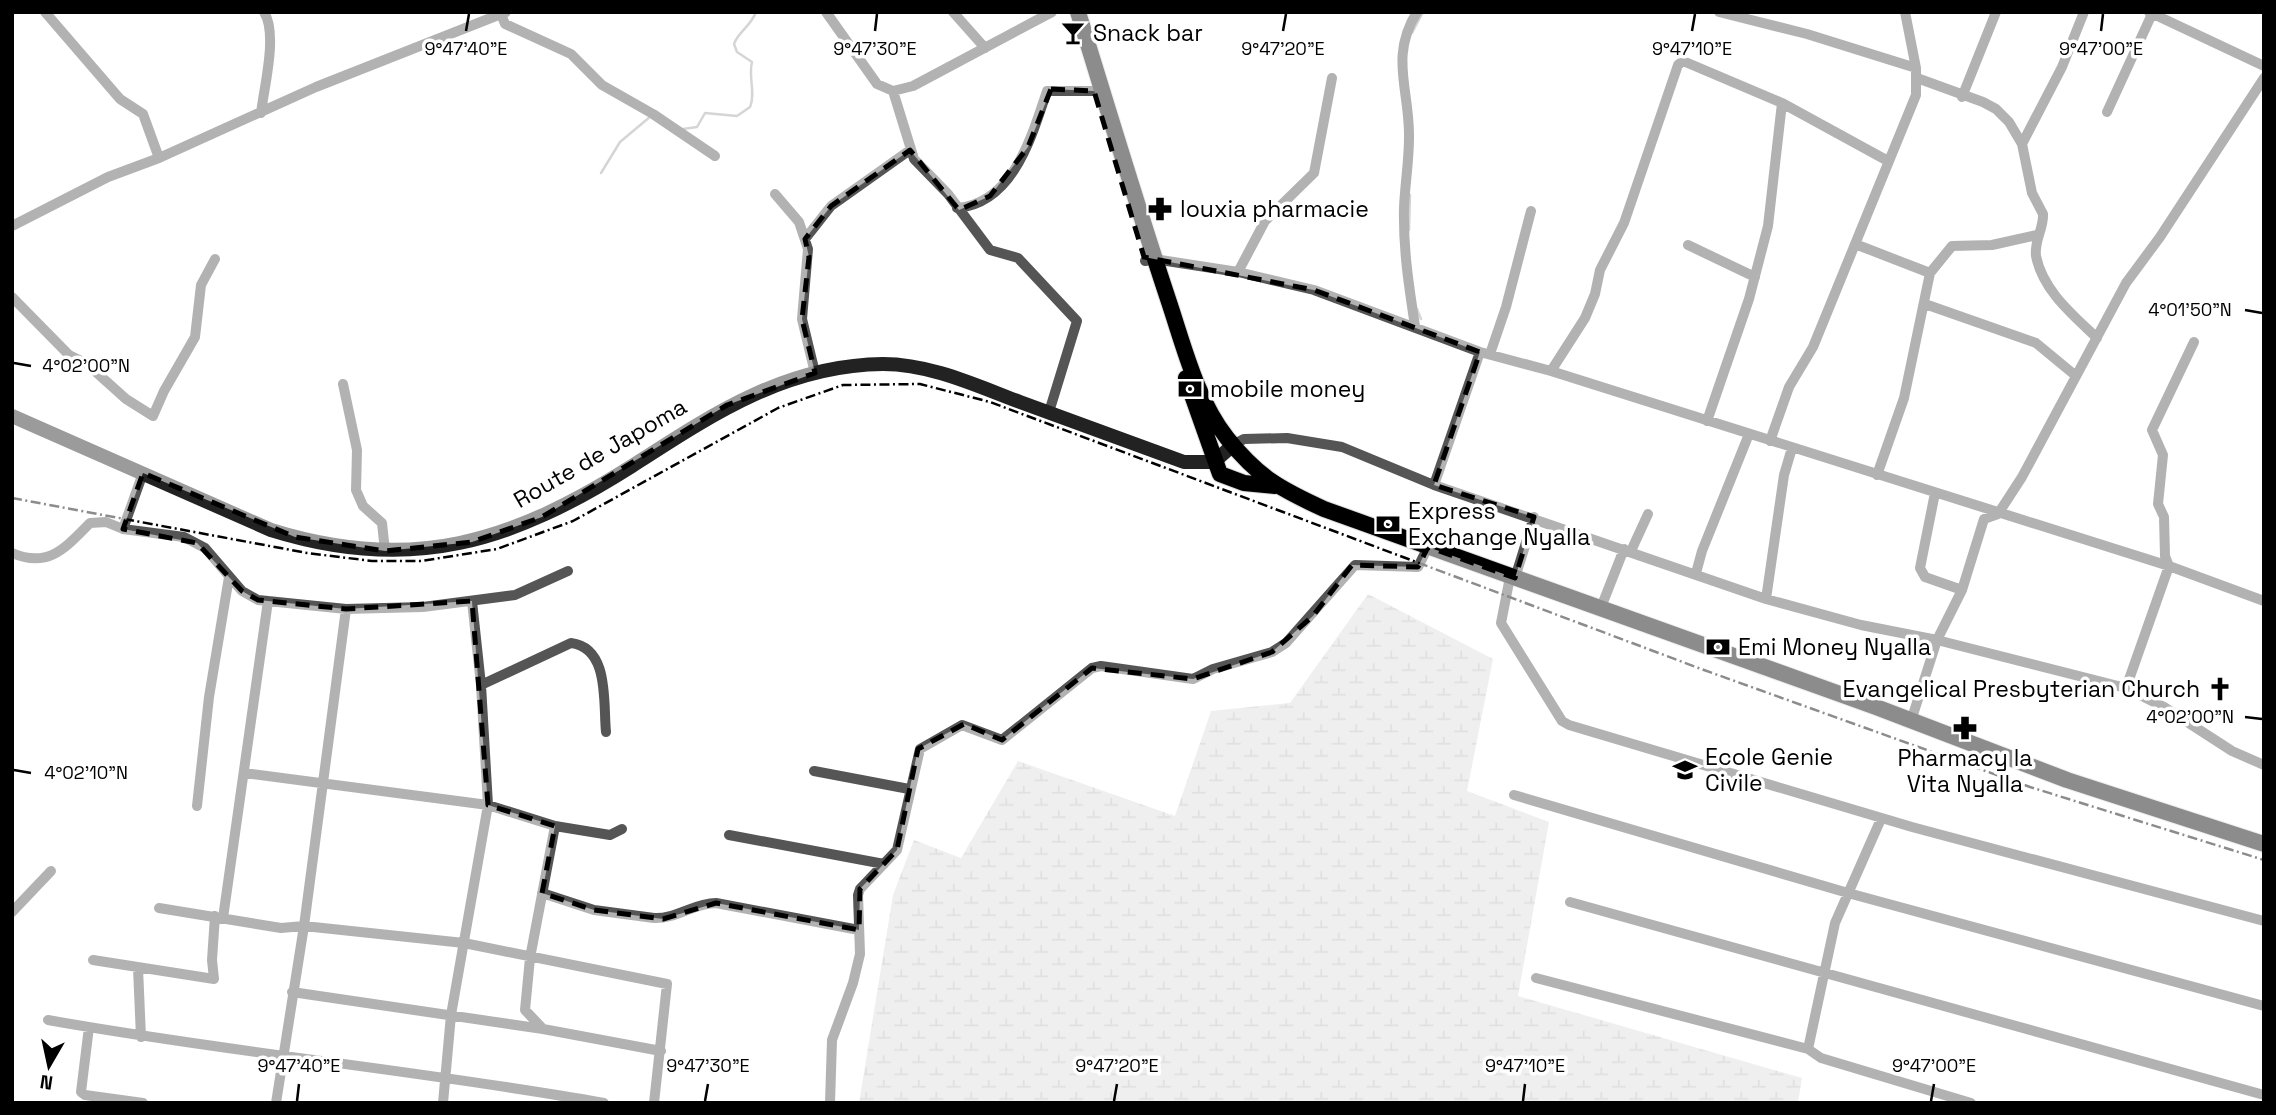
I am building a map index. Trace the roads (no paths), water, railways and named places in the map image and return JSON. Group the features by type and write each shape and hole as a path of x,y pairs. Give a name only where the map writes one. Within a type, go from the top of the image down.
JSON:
{"main road":[{"path":"1070,12 1198,399 1214,462 1220,474 1228,478 1275,486 1324,509 2105,793 2264,844"},
{"path":"1078,12 1150,260"},
{"path":"1198,399 1233,446 1275,486"}],"street":[{"path":"45,12 120,99 143,114 159,159"},
{"path":"261,113 270,45 270,27 264,12"},
{"path":"826,12 877,84 892,91 913,86 1052,12"},
{"path":"953,12 985,48"},
{"path":"1415,326 1405,258 1404,208 1409,136 1400,64 1403,43 1417,12"},
{"path":"1719,12 1807,34 1916,73 1962,97 1996,109 2009,122 2022,144 2032,193 2043,214 2037,234 2036,256 2049,288 2097,338"},
{"path":"1770,441 1788,387 1813,347 1916,95 1916,73 1905,12"},
{"path":"1962,97 1996,12"},
{"path":"2022,144 2062,68 2084,12"},
{"path":"12,226 108,177 159,159 391,56 503,13 505,24 571,54 602,86 653,114 715,156"},
{"path":"2107,112 2151,13 2264,66"},
{"path":"1551,371 1590,306 1604,260 1624,223 1678,65 1689,62 1782,103 1888,161"},
{"path":"1238,272 1265,221 1314,173 1332,78"},
{"path":"1911,722 1937,640 1962,590 1984,519 1998,514 2126,283 2264,78"},
{"path":"892,91 914,159 937,181 990,250 1017,258 1077,321 1049,412"},
{"path":"957,208 990,196 1010,176 1028,147 1047,91 1094,91"},
{"path":"1707,421 1755,276 1768,226 1782,103"},
{"path":"805,239 831,206 910,150"},
{"path":"775,194 799,222 805,239 809,257 802,319 815,373"},
{"path":"1434,485 1485,353 1506,307 1531,211"},
{"path":"1877,475 1901,407 1930,273 1952,246 1992,245 2037,234"},
{"path":"1855,244 1930,273"},
{"path":"1688,245 1755,276"},
{"path":"12,297 72,357 87,364 126,399 153,416 166,386 195,337 201,285 215,259"},
{"path":"1150,260 1238,272 1314,290 1485,353 1551,371 2169,566 2264,601"},
{"path":"1925,304 2036,344 2076,376"},
{"path":"2126,688 2169,566 2165,556 2165,517 2158,504 2163,455 2152,430 2193,342"},
{"name":"Route de Japoma","path":"12,416 271,530 295,537 385,551 472,542 510,531 542,517 631,466 727,405 815,373 880,364 949,376 1184,463 1214,462"},
{"path":"343,384 357,450 356,490 363,506 382,523 385,551"},
{"path":"1696,573 1702,551 1749,434"},
{"path":"1214,462 1244,439 1306,440 1342,447 1434,485 1766,598 1861,625 1937,640 2126,688 2164,707 2232,751 2264,765"},
{"path":"1766,598 1784,475 1793,448"},
{"path":"123,529 143,473"},
{"path":"1935,493 1919,559 1921,573 1962,590"},
{"path":"1600,610 1648,514"},
{"path":"1534,517 1512,578 1501,623 1562,721 1881,819 2264,921"},
{"path":"15,557 43,560 58,555 90,523 106,522 123,529 184,537 205,548 247,596 268,601 346,608 412,607 524,593 568,571"},
{"path":"830,1103 832,1040 859,962 860,888 884,864 900,841 909,789 920,749 962,725 1002,740 1086,672 1101,666 1193,679 1246,657 1272,652 1286,643 1313,616 1349,568 1361,565 1418,567 1428,547"},
{"path":"197,806 209,697 229,577"},
{"path":"93,960 214,979 212,960 244,773 268,601"},
{"path":"443,1103 451,1015 488,805 481,685 472,601"},
{"path":"276,1103 304,926 346,608"},
{"path":"481,685 570,643 580,644 592,653 600,669 606,732"},
{"path":"814,771 909,789"},
{"path":"244,773 488,805 555,826 610,835 622,829"},
{"path":"1514,795 1848,892 2264,1006"},
{"path":"1808,1049 1835,923 1881,819"},
{"path":"543,1029 525,1010 530,958 555,826"},
{"path":"729,835 884,864"},
{"path":"12,912 51,871"},
{"path":"542,893 594,910 654,918 663,919 700,903 716,903 859,930"},
{"path":"1570,902 2264,1095"},
{"path":"159,908 281,928 304,926 464,943 667,984 654,1103"},
{"path":"138,968 141,1037"},
{"path":"1536,978 1808,1049 1821,1058 1971,1103"},
{"path":"292,992 543,1029 661,1051"},
{"path":"48,1020 141,1037 282,1054 604,1103"},
{"path":"89,1027 83,1095 143,1103"}],"waterway":[{"path":"683,129 697,127 705,113 737,116 750,107 752,62 737,52 734,44 756,12"},
{"path":"1412,33 1423,12"},
{"path":"601,173 620,142 651,116"},
{"path":"1409,230 1410,195"},
{"path":"1417,309 1421,319"}],"railway":[{"path":"12,498 307,553 372,561 421,561 497,549 573,521 778,408 843,385 920,384 990,402 1704,670 2030,787 2264,860"}],"place":[{"name":"Snack bar","path":"1073,33"},
{"name":"louxia pharmacie","path":"1160,209"},
{"name":"mobile money","path":"1190,389"},
{"name":"Express Exchange Nyalla","path":"1388,524"},
{"name":"Emi Money Nyalla","path":"1718,647"},
{"name":"Evangelical Presbyterian Church","path":"2220,689"},
{"name":"Pharmacy la Vita Nyalla","path":"1965,728"},
{"name":"Ecole Genie Civile","path":"1685,770"}]}
